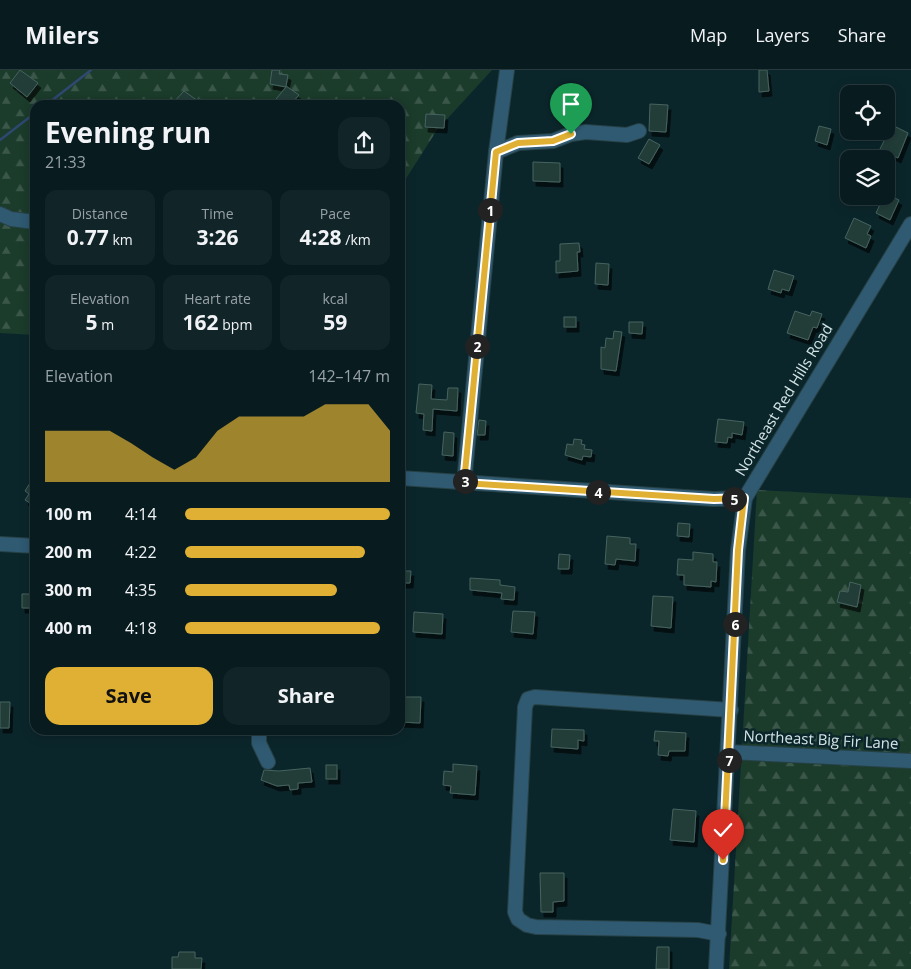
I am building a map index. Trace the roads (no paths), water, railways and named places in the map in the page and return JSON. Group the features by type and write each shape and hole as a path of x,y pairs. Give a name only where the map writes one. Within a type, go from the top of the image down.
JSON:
{"street":[{"path":"464,483 496,152 507,70"},
{"path":"496,152 518,143 553,141 571,134 586,132 627,135 639,131"},
{"path":"0,214 11,219 30,221"},
{"name":"Northeast Red Hills Road","path":"716,969 729,752 738,550 744,498 911,224"},
{"path":"405,478 714,499 744,498"},
{"path":"0,544 30,546"},
{"path":"719,934 698,930 556,929 527,925 518,918 515,912 526,707 528,700 535,697 731,710"},
{"path":"259,735 260,743 268,762"},
{"name":"Northeast Big Fir Lane","path":"729,752 911,761"}],"waterway":[{"path":"52,100 91,70"},
{"path":"0,140 30,117"}]}
